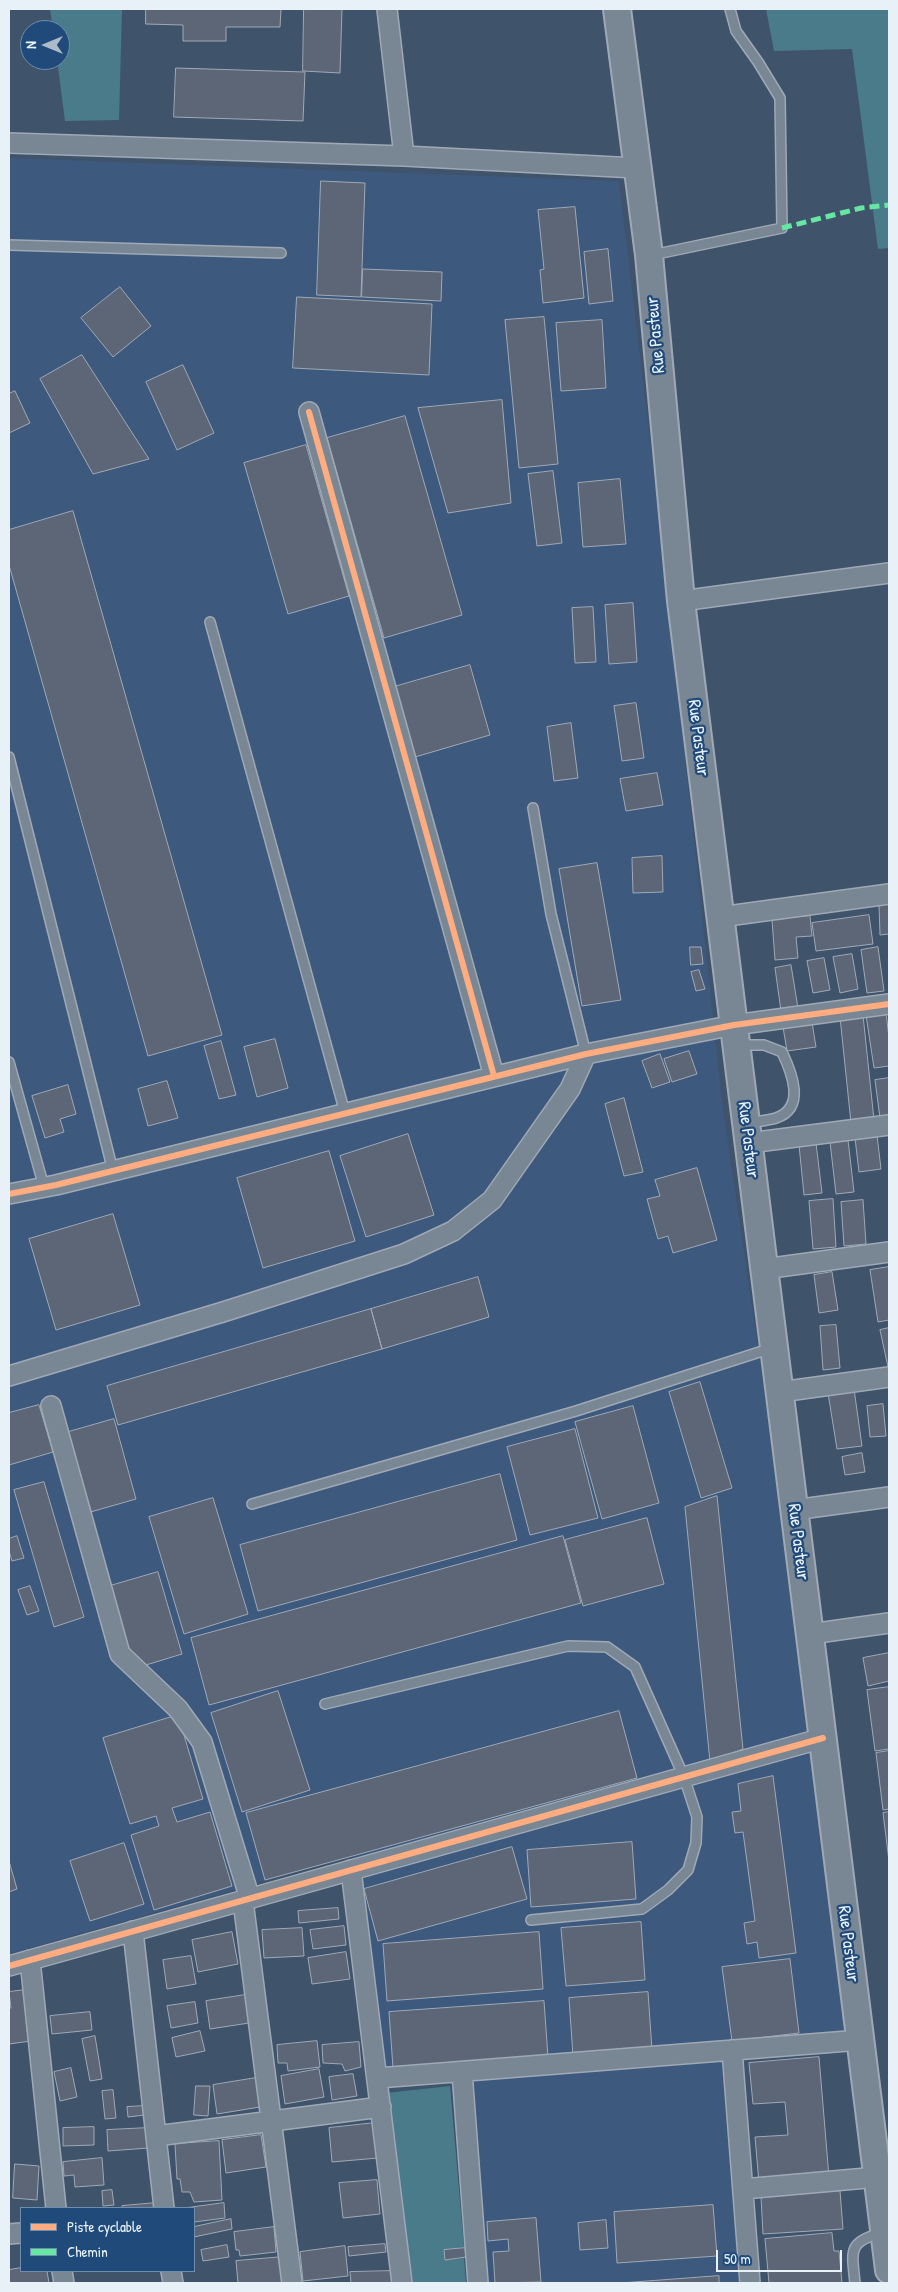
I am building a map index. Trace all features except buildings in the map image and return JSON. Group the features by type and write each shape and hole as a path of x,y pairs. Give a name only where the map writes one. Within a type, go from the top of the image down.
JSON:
{"main road":[{"name":"Rue Pasteur","path":"617,9 636,168 649,255 681,601 720,917 860,2040 881,2133 878,2177 889,2270"}],"street":[{"path":"387,9 404,156"},
{"path":"9,143 404,156 636,168"},
{"path":"309,412 494,1076"},
{"path":"681,601 889,573"},
{"path":"720,917 889,894"},
{"path":"9,1194 44,1188 586,1054 735,1035 889,1004"},
{"path":"9,1376 223,1312 395,1257 453,1231 492,1200 570,1089 586,1054"},
{"path":"748,1133 889,1124"},
{"path":"764,1269 889,1252"},
{"path":"780,1392 889,1377"},
{"path":"51,1406 120,1654 178,1709 202,1742 246,1900 271,2121 292,2283"},
{"path":"794,1510 889,1497"},
{"path":"810,1634 889,1624"},
{"path":"9,1966 823,1738"},
{"path":"351,1870 402,2283"},
{"path":"133,1931 164,2207"},
{"path":"30,1960 56,2207"},
{"path":"378,2078 860,2040"},
{"path":"732,2050 750,2283"},
{"path":"462,2072 478,2283"},
{"path":"156,2136 381,2106"},
{"path":"743,2189 878,2177"}],"lane":[{"path":"649,255 782,228 780,98 736,31 730,9"},
{"path":"9,245 281,253"},
{"path":"210,622 344,1113"},
{"path":"9,757 113,1171"},
{"path":"532,808 551,914 586,1054"},
{"path":"735,1035 782,1052 796,1092 791,1107 748,1133"},
{"path":"9,1062 44,1188"},
{"path":"252,1504 576,1411 774,1347"},
{"path":"326,1704 568,1646 607,1647 635,1667 684,1777 697,1817 696,1843 688,1870 668,1890 642,1909 531,1920"},
{"path":"855,2283 852,2260 856,2244 863,2238 884,2232"}],"shaded area":[{"path":"50,9 122,9 119,120 65,121 58,70 70,70 70,20 52,20"},
{"path":"766,9 889,9 889,248 878,249 852,49 774,51"},
{"path":"9,158 619,181 660,523 722,1101 766,1402 846,2036 728,2047 745,2283 488,2283 470,2066 378,2071 353,1856 9,1954"},
{"path":"450,2086 464,2247 444,2250 445,2260 464,2258 466,2283 413,2283 386,2093"}],"marked path":[{"path":"782,228 861,208 889,205"}],"cycle path":[{"path":"309,412 494,1076"},
{"path":"9,1194 56,1185 586,1054 734,1025 889,1004"},
{"path":"9,1966 823,1738"}]}
